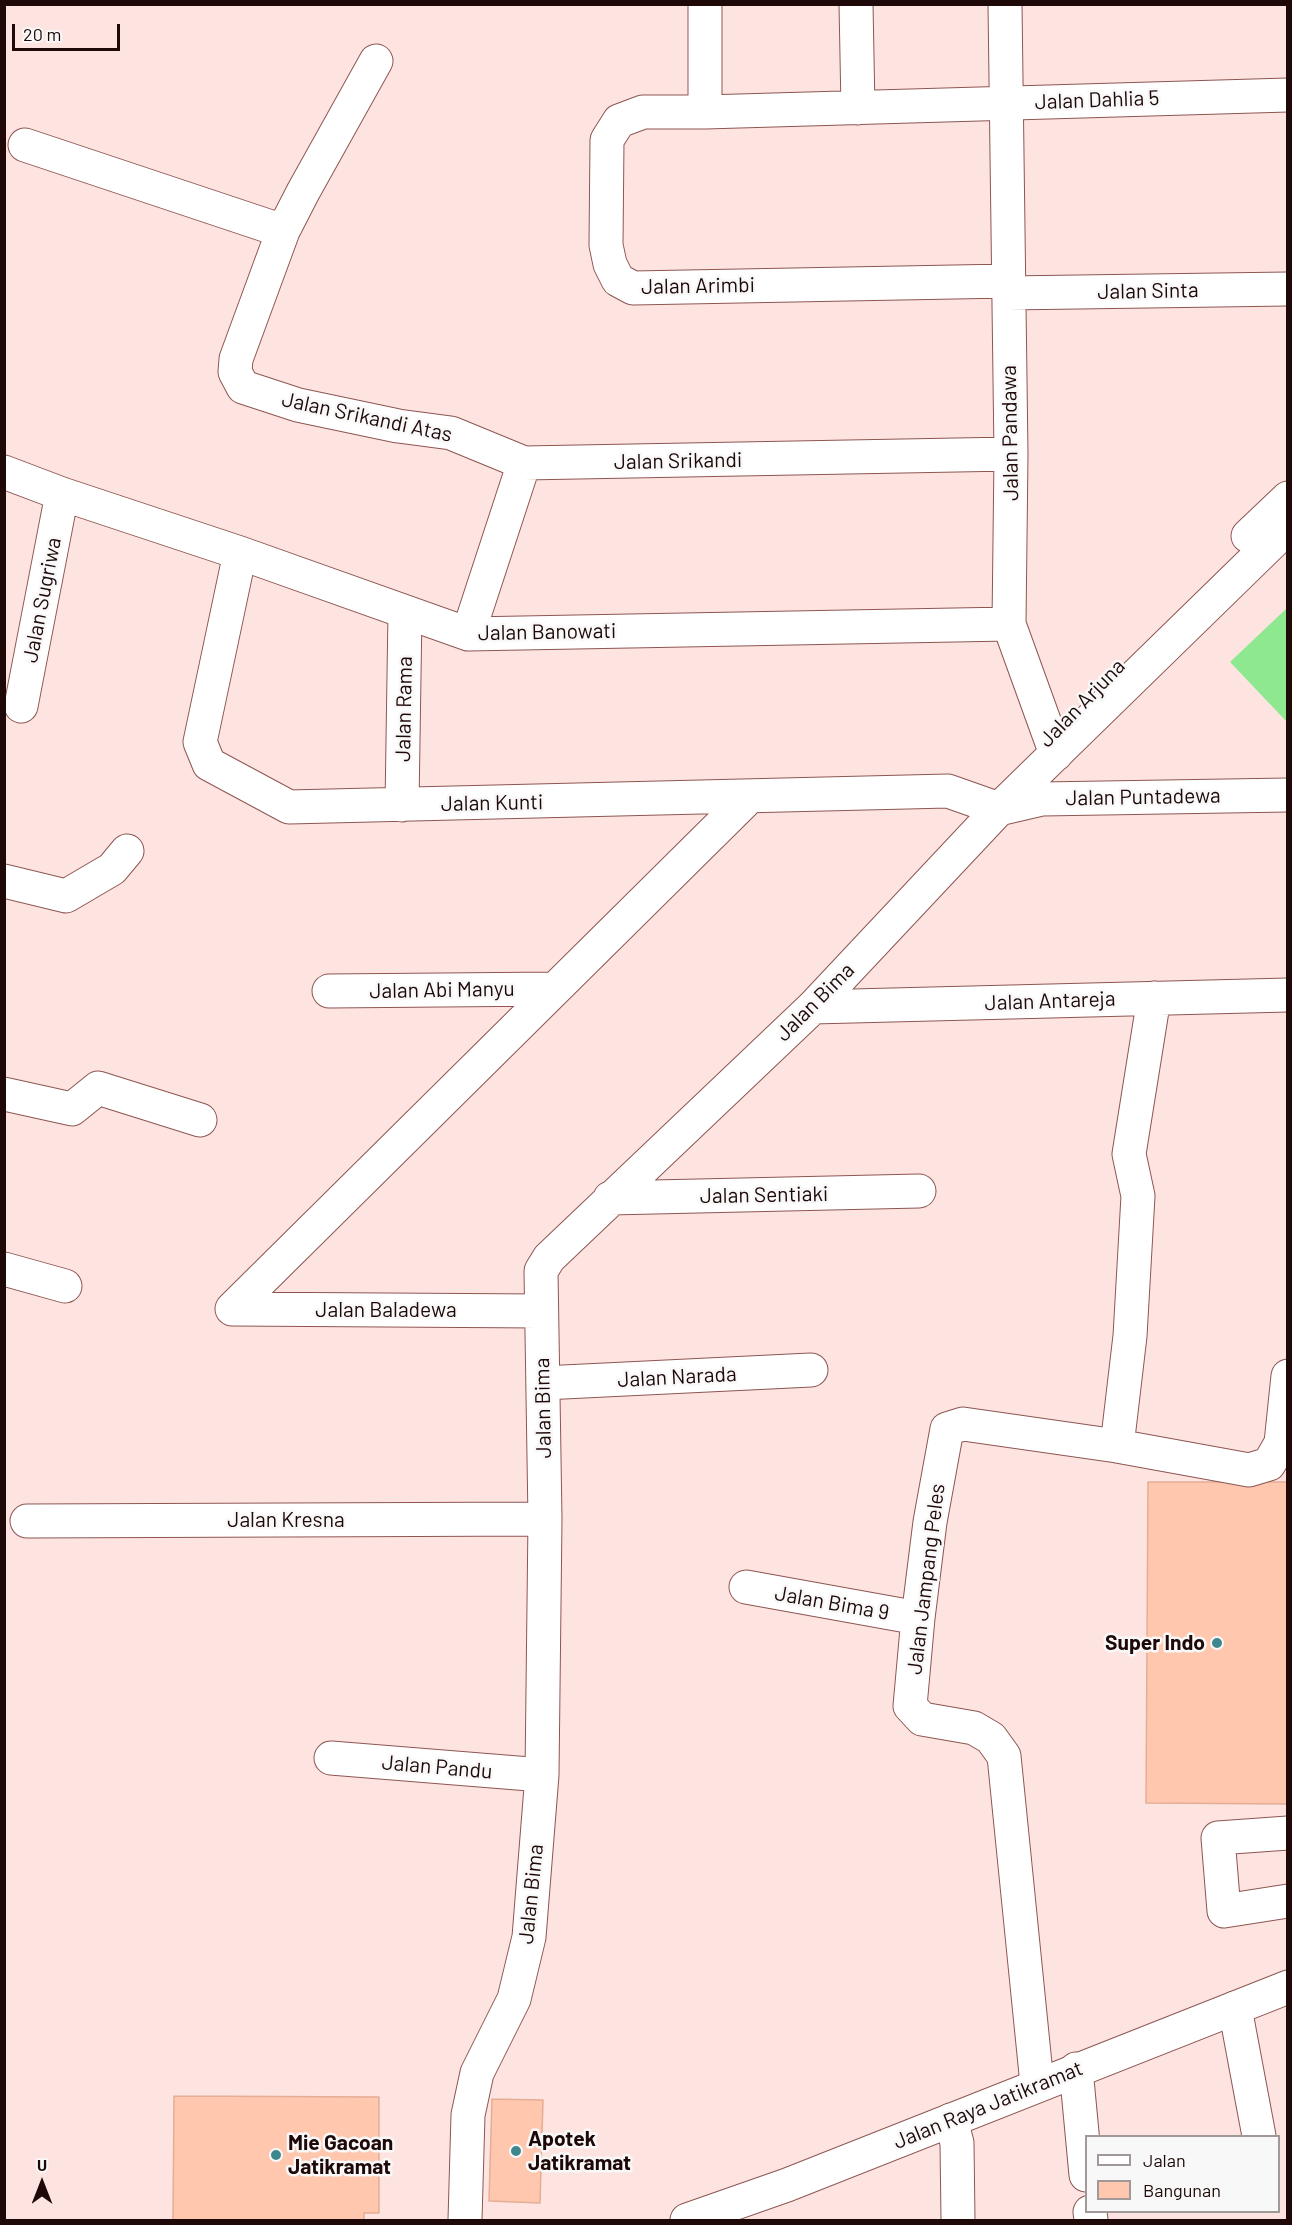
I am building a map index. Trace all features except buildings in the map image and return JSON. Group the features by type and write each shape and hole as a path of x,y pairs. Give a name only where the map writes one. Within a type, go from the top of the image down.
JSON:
{"street":[{"path":"705,4 705,112"},
{"path":"856,4 858,108"},
{"name":"Jalan Dahlia 5","path":"1005,4 1005,103 1287,95"},
{"name":"Jalan Srikandi Atas","path":"376,62 283,231 236,359 235,372 243,387 298,405 398,426 451,434 524,463"},
{"name":"Jalan Arimbi","path":"1005,103 643,112 620,122 607,141 606,245 610,264 618,280 633,288 1008,287"},
{"name":"Jalan Pandawa","path":"1005,103 1011,454 1009,624 1028,672 1051,744"},
{"path":"26,145 283,231"},
{"name":"Jalan Sinta","path":"1008,287 1287,289"},
{"name":"Jalan Srikandi","path":"524,463 1011,454"},
{"path":"468,634 524,463"},
{"name":"Jalan Banowati","path":"4,472 468,634 1009,624"},
{"name":"Jalan Sugriwa","path":"21,706 62,494"},
{"name":"Jalan Arjuna","path":"1025,785 1051,744 1287,498"},
{"name":"Jalan Arjuna","path":"1051,744 1287,527"},
{"name":"Jalan Kunti","path":"240,553 200,742 209,764 290,807 948,791 999,809"},
{"name":"Jalan Rama","path":"402,806 405,612"},
{"name":"Jalan Bima","path":"465,2220 468,2115 477,2073 514,1999 529,1937 542,1775 545,1519 541,1271 549,1258 610,1198 813,1007 999,809 1025,785"},
{"name":"Jalan Puntadewa","path":"999,809 1042,799 1287,795"},
{"path":"555,989 749,796"},
{"path":"4,881 66,896 112,869 127,851"},
{"name":"Jalan Abi Manyu","path":"329,992 555,989"},
{"name":"Jalan Baladewa","path":"540,1311 232,1309 555,989"},
{"name":"Jalan Antareja","path":"813,1007 1287,994"},
{"path":"1117,1446 1130,1336 1138,1197 1129,1154 1154,998"},
{"path":"4,1094 72,1109 98,1088 200,1120"},
{"name":"Jalan Sentiaki","path":"610,1198 919,1191"},
{"path":"4,1269 65,1286"},
{"name":"Jalan Narada","path":"543,1383 811,1370"},
{"name":"Jalan Jampang Peles","path":"1038,2084 1004,1756 991,1738 974,1728 922,1719 910,1706 930,1522 947,1429 963,1424 1117,1446 1249,1470 1269,1464 1281,1443 1287,1376"},
{"name":"Jalan Kresna","path":"27,1521 545,1519"},
{"name":"Jalan Bima 9","path":"746,1587 918,1618"},
{"name":"Jalan Pandu","path":"331,1758 542,1775"},
{"path":"1287,1833 1218,1838 1224,1911 1287,1901"},
{"name":"Jalan Raya Jatikramat","path":"687,2220 787,2185 1287,1987"},
{"path":"1235,2008 1259,2135"},
{"path":"1076,2069 1085,2164"},
{"path":"951,2120 957,2143 958,2220"}],"green space":[{"path":"1287,608 1287,722 1230,662"}],"place":[{"name":"Super Indo","path":"1217,1643"},
{"name":"Apotek Jatikramat","path":"516,2151"},
{"name":"Mie Gacoan Jatikramat","path":"276,2155"}]}
